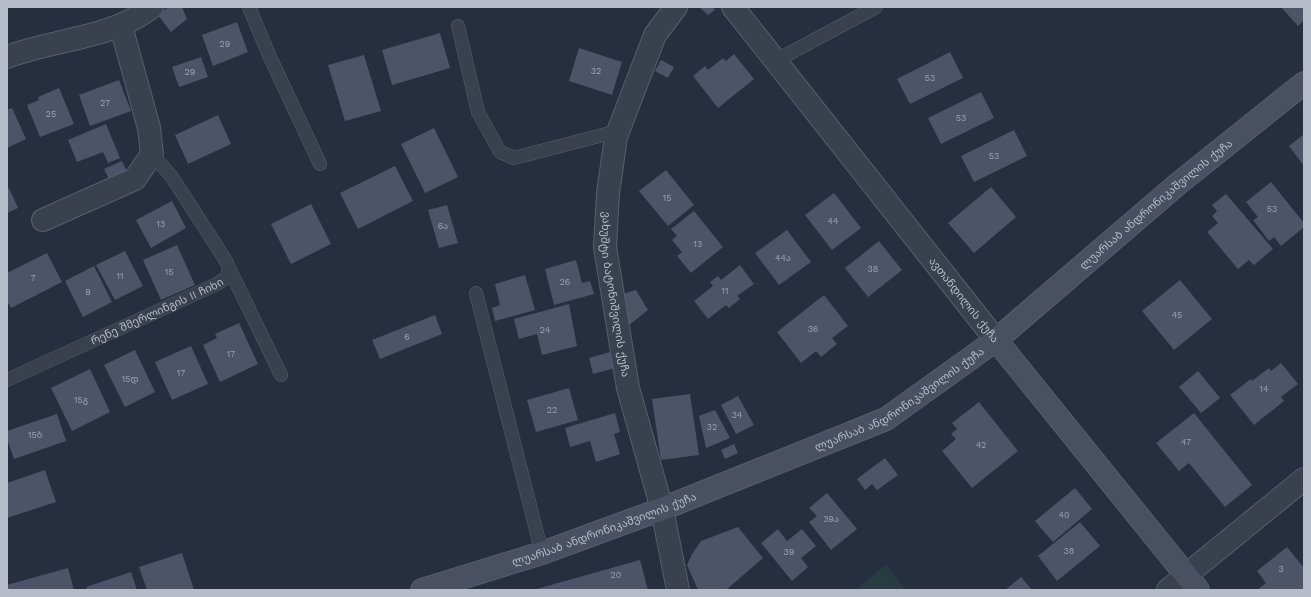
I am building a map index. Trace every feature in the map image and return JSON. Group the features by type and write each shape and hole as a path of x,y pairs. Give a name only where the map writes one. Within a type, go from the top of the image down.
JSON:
{"street":[{"name":"ვახუშტი ბატონიშვილის ქუჩა","path":"676,7 655,35 618,131 608,194 605,247 628,388 662,509 678,590"},
{"name":"ავთანდილის ქუჩა","path":"733,7 996,340 1191,583"},
{"path":"7,57 23,51 121,26 149,8"},
{"path":"43,220 135,180 152,154 149,128 121,26"},
{"name":"ლუარსაბ ანდრონიკაშვილის ქუჩა","path":"422,590 542,552 662,509 886,419 996,340 1173,188 1304,83"},
{"path":"1168,590 1191,583 1304,478"}],"lane":[{"path":"249,7 269,55 320,164"},
{"path":"775,61 836,27 876,7"},
{"path":"458,26 478,112 500,152 514,158 618,131"},
{"name":"რენე შმერლინგის II ჩიხი","path":"7,380 217,284 227,277 229,268 172,177 152,154"},
{"path":"229,268 281,375"},
{"path":"476,293 542,552"}],"green space":[{"path":"886,565 906,590 855,590"}],"building":[{"path":"168,7 182,7 187,19 171,32 158,15"},
{"path":"699,7 713,7 715,10 708,15"},
{"path":"1281,7 1304,7 1304,20 1298,26"},
{"path":"237,22 248,52 213,66 202,35"},
{"path":"440,33 450,68 392,85 382,50"},
{"path":"579,48 622,62 612,95 569,81"},
{"path":"950,52 963,78 910,104 897,79"},
{"path":"734,54 754,79 718,108 693,76 705,66 708,70 723,58 726,61"},
{"path":"364,55 381,111 345,121 328,65"},
{"path":"201,57 208,77 179,87 172,67"},
{"path":"661,60 674,67 668,78 655,71"},
{"path":"119,80 131,111 90,126 79,95"},
{"path":"59,88 74,124 40,137 27,105 39,100 38,97"},
{"path":"981,92 994,118 941,144 928,118"},
{"path":"12,108 26,139 7,148 7,110"},
{"path":"218,115 231,144 188,164 175,135"},
{"path":"106,124 120,158 108,163 103,152 77,162 68,140"},
{"path":"434,128 458,177 425,193 401,144"},
{"path":"1014,130 1027,156 974,182 961,156"},
{"path":"1304,134 1304,166 1289,146"},
{"path":"122,161 129,176 111,184 104,169"},
{"path":"395,166 413,201 358,229 340,193"},
{"path":"666,170 694,205 668,226 639,191"},
{"path":"1271,182 1304,223 1304,227 1281,246 1274,237 1269,241 1253,220 1258,217 1246,202"},
{"path":"991,187 1016,217 974,253 948,223"},
{"path":"9,188 18,208 7,213 7,189"},
{"path":"834,193 861,228 832,250 805,215"},
{"path":"1226,194 1273,249 1254,265 1249,260 1238,269 1207,232 1218,223 1212,216 1217,211 1212,205"},
{"path":"172,201 186,228 151,248 136,220"},
{"path":"311,204 331,244 291,264 271,224"},
{"path":"447,205 458,243 439,248 428,210"},
{"path":"694,211 723,247 691,273 677,256 682,252 672,240 677,236 671,229"},
{"path":"787,230 811,262 779,285 755,253"},
{"path":"879,241 902,270 868,297 845,268"},
{"path":"177,245 195,285 161,300 143,260"},
{"path":"125,251 143,286 115,300 96,265"},
{"path":"47,253 62,282 11,308 7,301 7,273"},
{"path":"576,260 582,283 590,281 594,294 554,305 545,269"},
{"path":"740,265 754,284 737,296 740,299 729,308 726,305 708,319 694,301 713,286 710,282 718,276 721,280"},
{"path":"94,266 112,302 83,317 65,281"},
{"path":"525,275 535,310 495,321 492,308 500,305 495,284"},
{"path":"1180,280 1212,319 1174,350 1142,311"},
{"path":"636,290 648,310 629,325 622,294"},
{"path":"824,295 848,326 832,338 837,344 821,357 816,351 801,363 777,332"},
{"path":"569,304 577,346 542,355 537,334 519,339 514,319"},
{"path":"435,315 442,334 380,359 372,340"},
{"path":"239,323 258,364 220,382 203,345 217,338 215,334"},
{"path":"191,346 208,384 172,400 155,362"},
{"path":"135,350 155,392 125,407 104,365"},
{"path":"610,352 615,368 593,374 589,358"},
{"path":"1281,363 1298,384 1281,397 1284,401 1254,425 1230,395 1251,379 1252,381 1269,368 1271,371"},
{"path":"90,369 110,412 72,431 51,388"},
{"path":"1198,371 1220,398 1201,413 1179,387"},
{"path":"569,388 578,420 536,432 527,400"},
{"path":"690,394 699,455 661,460 652,399"},
{"path":"738,396 754,425 736,434 721,405"},
{"path":"979,402 1018,451 972,488 942,451 956,439 951,434 957,429 952,423"},
{"path":"715,410 730,438 706,448 699,416"},
{"path":"615,413 620,432 614,434 620,454 596,462 590,441 570,447 565,428"},
{"path":"1194,413 1252,485 1225,507 1189,463 1179,471 1156,443"},
{"path":"57,414 66,441 14,459 7,439 7,431"},
{"path":"734,444 738,453 725,459 721,450"},
{"path":"885,458 898,475 877,490 872,484 865,490 857,479"},
{"path":"45,470 56,502 7,518 7,483"},
{"path":"1075,488 1092,509 1053,542 1035,521"},
{"path":"827,493 857,529 831,550 809,522 817,516 809,508"},
{"path":"1080,522 1100,546 1057,581 1038,556"},
{"path":"738,527 763,558 726,590 698,590 687,565 692,554 701,541"},
{"path":"778,529 787,541 802,529 816,546 801,558 808,567 792,581 761,543"},
{"path":"1287,547 1304,568 1304,590 1257,590 1266,583 1257,571"},
{"path":"182,553 194,590 147,590 139,567"},
{"path":"640,560 648,590 533,590"},
{"path":"68,568 74,590 7,590 7,585"},
{"path":"131,572 137,590 87,590 86,587"},
{"path":"1021,577 1032,590 1005,590"}]}
